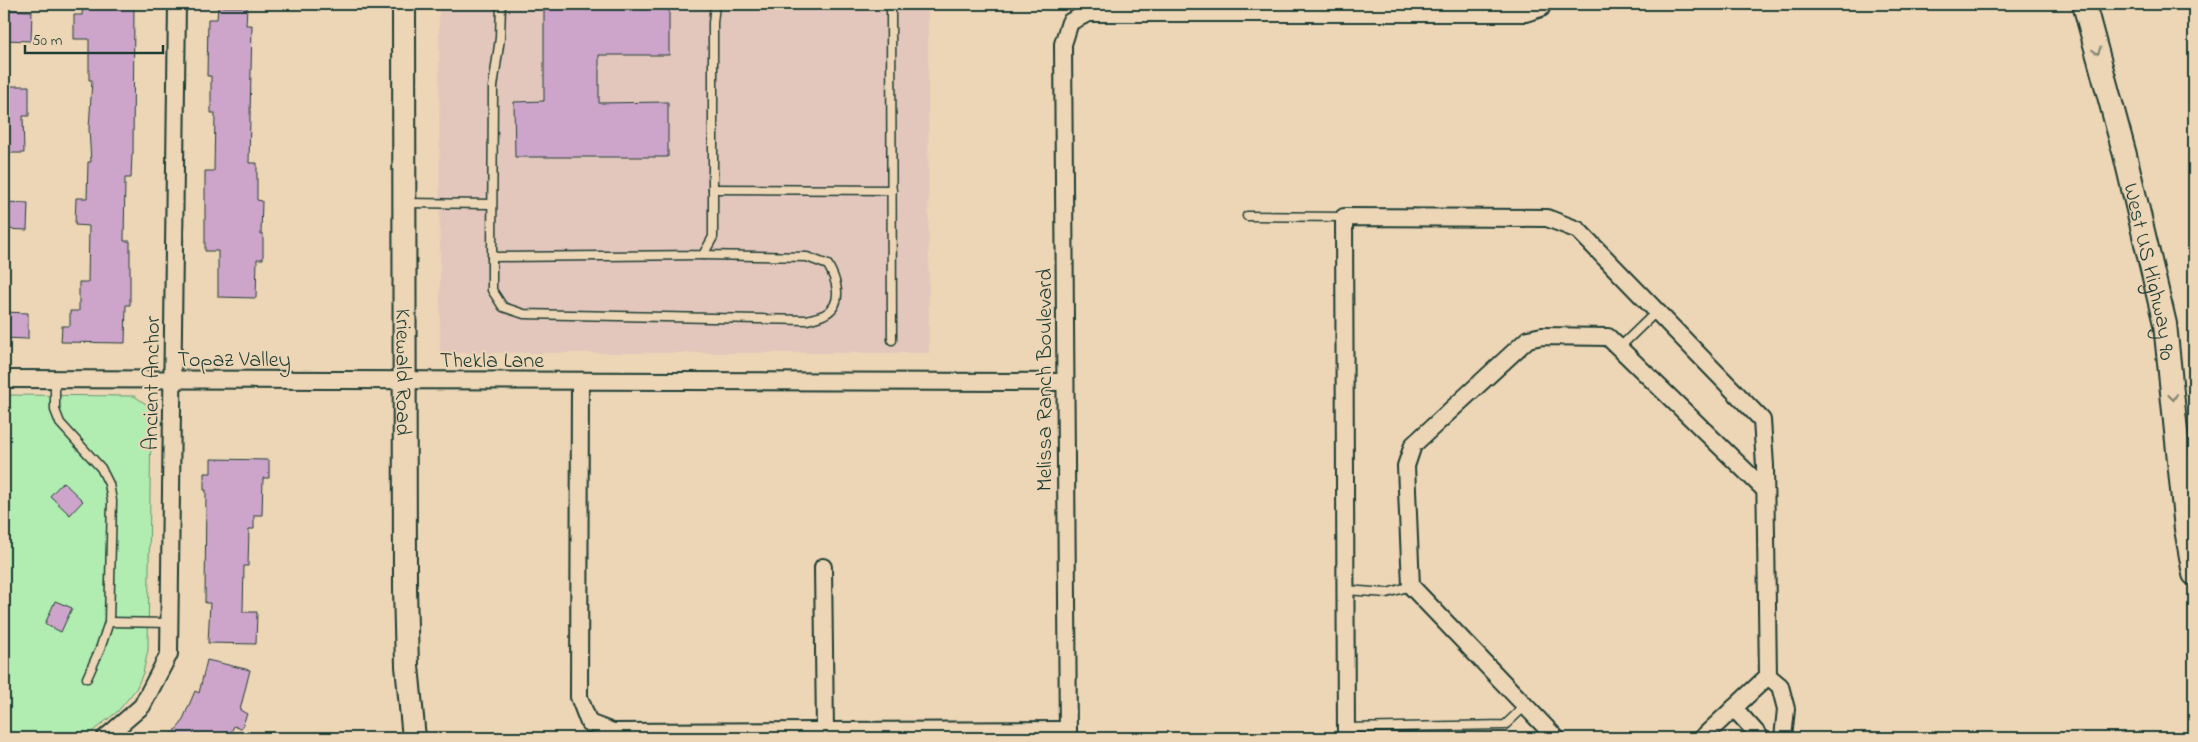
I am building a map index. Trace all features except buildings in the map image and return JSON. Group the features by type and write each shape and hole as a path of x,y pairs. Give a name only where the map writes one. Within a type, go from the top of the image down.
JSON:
{"street":[{"name":"Ancient Anchor","path":"105,738 142,706 170,654 177,4"},
{"name":"Kriewald Road","path":"404,4 404,588 407,666 414,738"},
{"name":"West US Highway 90","path":"2084,4 2125,155 2165,324 2186,529 2194,574"},
{"name":"Melissa Ranch Boulevard","path":"1068,734 1063,44 1070,22 1088,13 1526,12 1542,6"},
{"path":"1346,733 1344,216 1547,218 1578,230 1762,420 1766,490 1768,676 1702,738"},
{"path":"1556,738 1411,586 1406,466 1412,444 1528,339 1542,336 1608,337 1766,490"},
{"name":"Topaz Valley","path":"4,379 404,382"},
{"name":"Thekla Lane","path":"404,382 1065,382"},
{"path":"580,382 579,697 589,723 614,732 825,731 1068,734"},
{"path":"823,567 825,731"},
{"path":"1768,676 1780,686 1786,709 1783,738"},
{"path":"1734,708 1761,738"}],"lane":[{"path":"492,257 703,255 807,257 828,265 837,281 836,302 827,313 807,320 524,314 503,307 492,290 491,204 492,87 500,38 501,4"},
{"path":"703,255 713,237 713,24 715,4"},
{"path":"891,4 892,340"},
{"path":"713,189 892,190"},
{"path":"404,203 491,204"},
{"path":"1248,216 1344,216"},
{"path":"1620,348 1657,311"},
{"path":"55,380 55,410 60,424 101,468 109,484 112,501 109,622 87,678"},
{"path":"1346,590 1387,593 1411,586"},
{"path":"109,622 170,623"},
{"path":"1346,733 1504,725 1525,706"}],"shaded area":[{"path":"439,4 928,4 929,353 440,353"}],"green space":[{"path":"4,395 134,396 149,406 151,415 148,650 143,673 136,689 118,711 84,738 4,738"}]}
